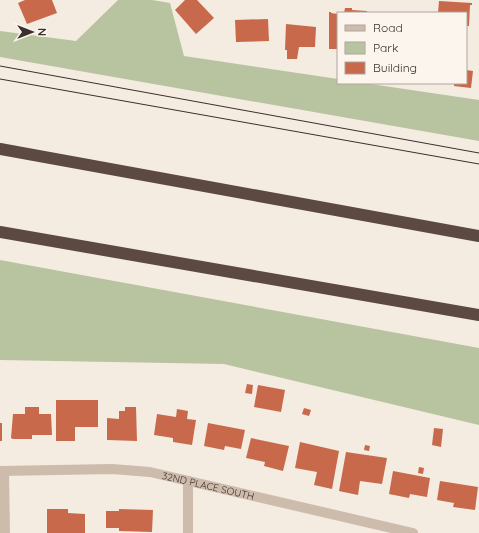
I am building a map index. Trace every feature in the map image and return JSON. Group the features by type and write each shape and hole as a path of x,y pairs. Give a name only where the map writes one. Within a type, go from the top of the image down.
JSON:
{"highway":[{"path":"0,149 479,236"},
{"path":"0,232 479,315"}],"street":[{"name":"32ND PLACE SOUTH","path":"2,471 112,469 150,472 413,533"},
{"path":"2,471 5,533"},
{"path":"188,481 188,533"}],"green space":[{"path":"118,0 152,0 170,3 184,56 337,79 337,84 371,84 479,100 479,141 0,57 0,31 76,41"},
{"path":"0,260 479,348 479,425 224,364 0,360"}],"building":[{"path":"25,0 52,0 57,13 27,24 18,3"},
{"path":"185,0 197,0 214,18 196,34 175,10"},
{"path":"439,1 472,3 472,5 470,5 469,26 467,26 467,12 438,12"},
{"path":"345,8 367,11 367,12 344,12"},
{"path":"329,12 331,12 337,14 337,49 329,49"},
{"path":"268,19 269,41 236,42 235,20"},
{"path":"286,24 316,27 315,47 299,47 297,59 287,59 287,50 285,50"},
{"path":"467,70 473,71 471,88 454,86 454,84 467,84"},
{"path":"247,384 253,385 252,394 245,393"},
{"path":"258,385 285,390 281,412 254,407"},
{"path":"56,400 98,400 98,427 75,427 75,441 56,441"},
{"path":"25,407 39,407 39,414 51,414 52,435 32,435 32,439 11,438 13,414 25,414"},
{"path":"125,407 136,407 137,441 107,440 107,418 119,419 119,411 125,411"},
{"path":"304,408 311,410 309,416 302,414"},
{"path":"177,409 188,411 187,419 196,420 192,445 173,442 173,438 154,435 157,414 176,417"},
{"path":"0,423 2,423 2,441 0,441"},
{"path":"208,423 245,430 241,449 225,446 224,450 204,446"},
{"path":"434,428 443,429 441,447 432,445"},
{"path":"251,438 289,446 283,471 264,466 265,462 246,458"},
{"path":"300,442 339,451 332,489 314,485 317,472 295,468"},
{"path":"365,445 370,446 369,451 364,450"},
{"path":"346,452 387,458 382,484 360,481 358,495 339,491"},
{"path":"419,467 424,468 423,474 418,473"},
{"path":"393,471 430,478 427,497 410,494 409,498 389,494"},
{"path":"440,481 478,487 475,510 453,507 454,503 437,500"},
{"path":"47,509 68,509 68,513 85,514 85,533 47,533"},
{"path":"119,509 153,510 152,532 119,531 119,528 106,528 106,511 119,511"}],"tram line":[{"path":"0,66 479,153"},
{"path":"0,79 479,164"}]}
